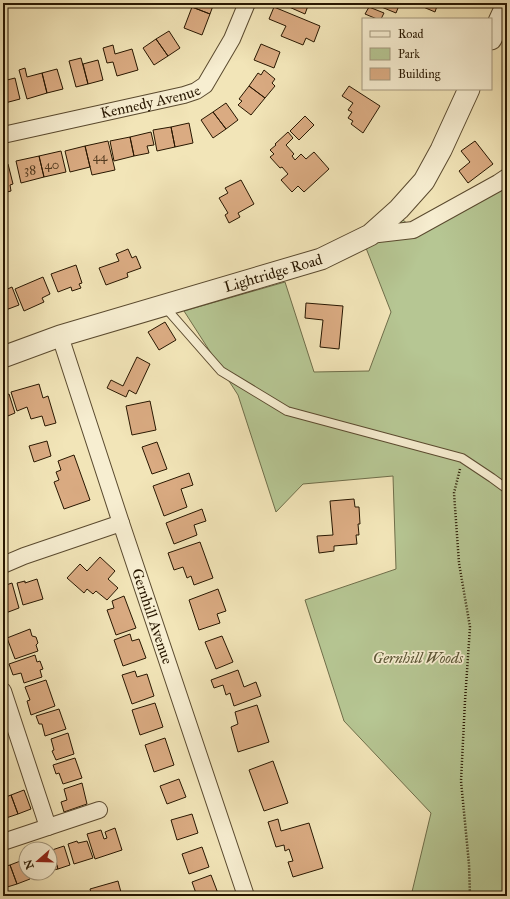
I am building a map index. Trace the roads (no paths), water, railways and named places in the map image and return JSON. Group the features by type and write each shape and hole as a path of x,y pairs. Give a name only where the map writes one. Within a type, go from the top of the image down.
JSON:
{"street":[{"name":"Kennedy Avenue","path":"3,135 184,95 196,91 205,85 232,39 247,3"},
{"path":"492,37 507,4"},
{"name":"Lightridge Road","path":"3,357 60,336 321,259 370,235 400,209 424,181 441,150 469,90"},
{"path":"370,235 413,230 507,177"},
{"name":"Gernhill Avenue","path":"60,336 246,896"},
{"path":"3,565 24,556 121,523"},
{"path":"3,691 6,710 48,827"},
{"path":"3,842 99,810"}],"lane":[{"path":"164,306 221,371 287,411 462,458 507,489"}],"park label":[{"name":"Gernhill Woods","path":"418,658"}]}
